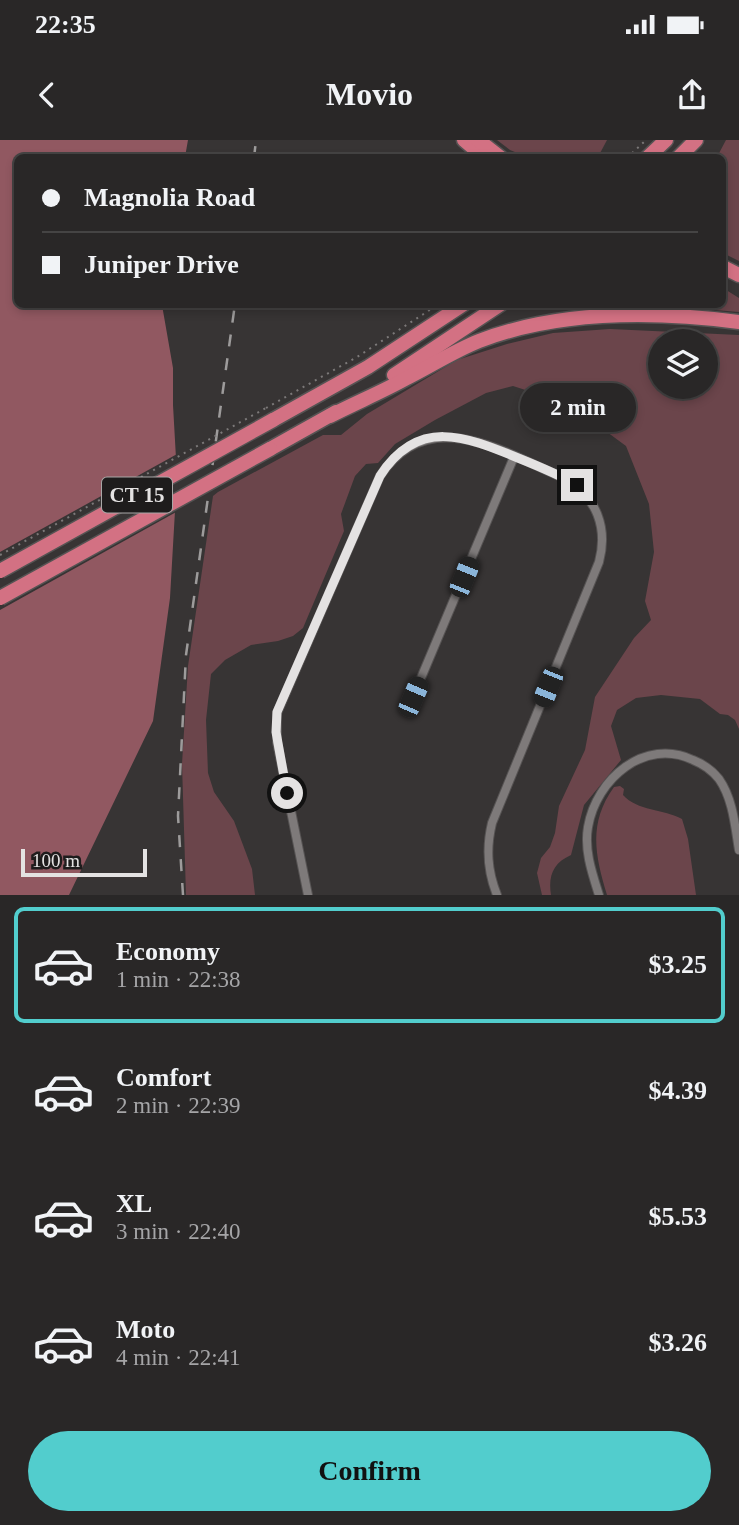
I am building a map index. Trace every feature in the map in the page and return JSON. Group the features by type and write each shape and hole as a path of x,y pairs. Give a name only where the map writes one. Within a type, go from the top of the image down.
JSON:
{"highway":[{"path":"464,140 480,154"},
{"path":"478,140 496,154"},
{"path":"651,154 666,140"},
{"path":"682,154 696,140"},
{"name":"CT 15","path":"0,571 270,414 368,367 458,308"},
{"name":"CT 15","path":"0,598 330,416 495,308"},
{"path":"330,416 467,346 515,330 572,319 630,315 739,322"}],"street":[{"path":"308,895 277,742 277,712 380,476 402,452 419,442 438,436 468,439 566,479 584,492 597,511 603,540 599,562 492,822 487,854 497,895"},
{"path":"413,697 514,457"},
{"path":"599,895 588,851 590,818 598,798 611,779 640,758 663,753 675,754 708,768 717,777 728,797 739,850"}],"path":[{"path":"631,154 646,140"},
{"path":"0,555 270,414 433,308"}],"shaded area":[{"path":"0,140 188,140 186,154 14,154 14,308 163,308 173,368 177,476 170,598 153,721 69,895 0,895"},
{"path":"497,140 607,140 600,154 520,154"},
{"path":"726,140 739,140 739,261 726,254 726,154 719,154"},
{"path":"726,290 739,298 739,312 691,308 726,308"},
{"path":"610,329 648,331 648,399 718,399 718,334 739,335 739,729 735,720 720,714 700,699 661,695 636,698 617,710 611,726 621,760 584,805 571,855 553,871 551,895 542,895 537,873 541,858 550,847 559,806 585,750 595,697 634,638 651,620 645,601 654,552 649,504 626,446 592,421 541,395 513,386 486,393 395,444 378,463 366,464 355,476 341,514 344,531 303,628 293,636 278,641 251,645 225,660 211,674 206,720 208,773 214,792 234,821 252,869 255,895 186,895 182,764 188,666 213,496 323,435 341,435 367,414 457,360 553,333"},
{"path":"620,786 624,789 623,795 636,804 682,819 688,839 696,895 607,895 597,853 597,826 606,800 614,787"}],"pier":[{"path":"179,453 178,511 0,610 0,552"}],"railway":[{"path":"254,154 256,140"},
{"path":"183,895 178,816 186,655 234,308"}],"route":[{"path":"287,793 277,742 277,712 385,468 410,446 438,436 448,436 468,439 577,485"}]}
